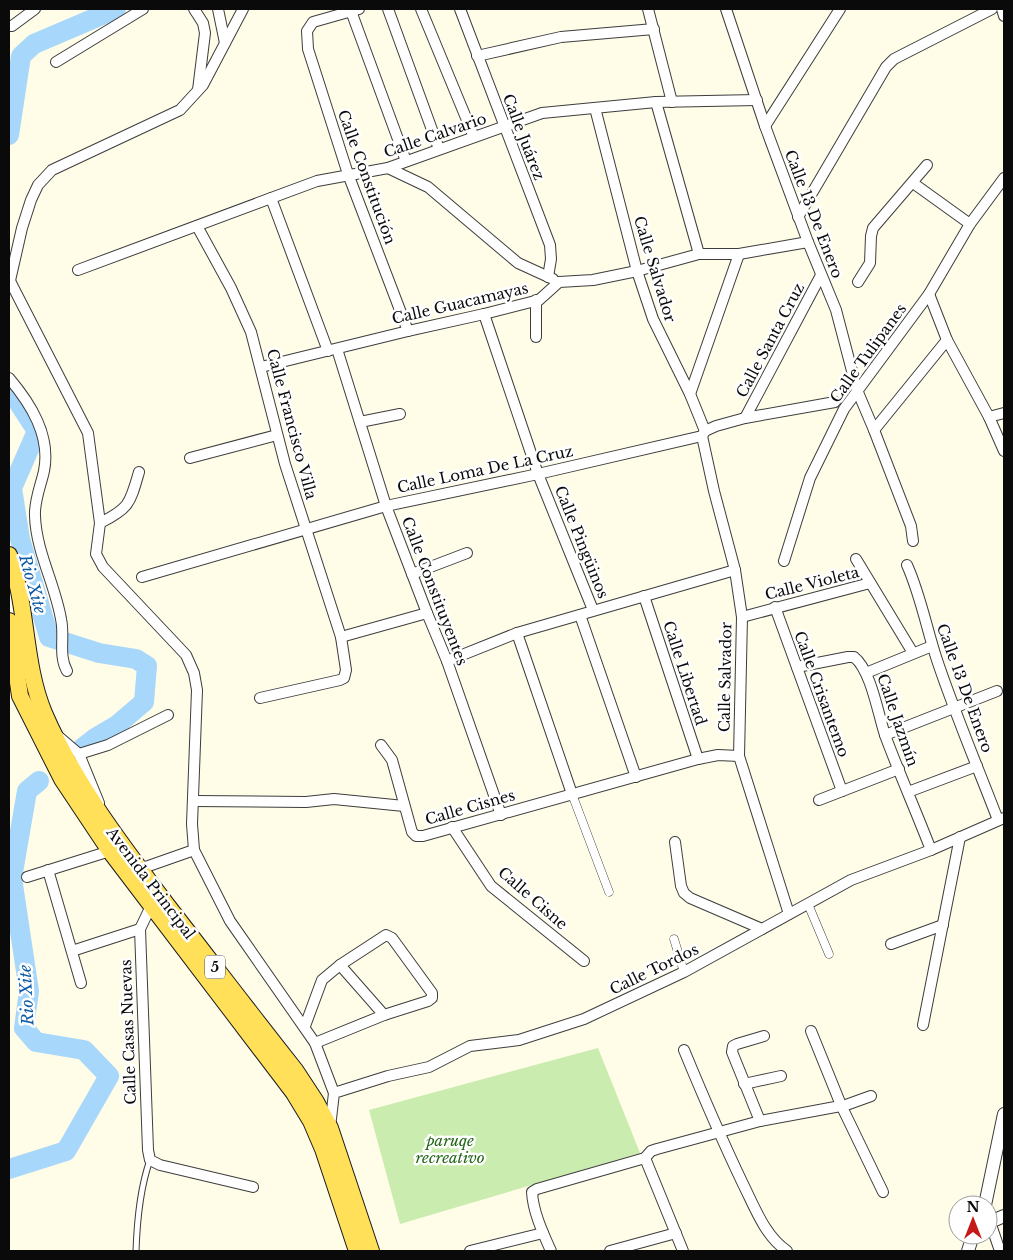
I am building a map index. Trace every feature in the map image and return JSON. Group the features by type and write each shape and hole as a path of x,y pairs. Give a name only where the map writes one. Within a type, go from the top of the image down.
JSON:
{"main road":[{"name":"5","path":"9,555 15,578 36,694"},
{"name":"5","path":"9,621 14,694"},
{"name":"Avenida Principal","path":"14,694 62,778 110,851 294,1092 311,1121 323,1149 357,1251"},
{"name":"Avenida Principal","path":"36,694 74,772 106,823 295,1070 316,1102 330,1128 370,1251"}],"street":[{"path":"9,26 12,26 35,9"},
{"path":"56,62 143,9"},
{"path":"194,9 203,23 206,33 197,93"},
{"path":"218,9 225,44"},
{"path":"244,9 207,79 197,93 180,110 52,170 38,185 22,228 10,283 88,433 100,523 96,554 103,567 186,655 194,673 197,690 192,824 194,850 230,921 305,1026 315,1043 334,1094 330,1128"},
{"path":"388,9 439,149"},
{"path":"421,9 474,137"},
{"name":"Calle Juárez","path":"460,9 550,245 551,259 548,277"},
{"path":"648,9 672,102"},
{"name":"Calle 13 De Enero","path":"726,9 798,217 836,310 857,390 911,526 913,541"},
{"path":"765,126 840,9"},
{"path":"798,217 886,67 894,59 992,9"},
{"path":"1002,9 1004,16"},
{"path":"355,10 406,161"},
{"name":"Calle Constitución","path":"355,10 313,22 307,32 308,49 348,174 408,331"},
{"path":"477,56 561,37 654,29"},
{"name":"Calle Calvario","path":"78,270 317,181 388,168 542,114 656,102 757,100"},
{"path":"656,102 699,254"},
{"name":"Calle Salvador","path":"595,108 637,271 658,332 690,394 704,434 714,491 736,570 742,617 739,756 789,914"},
{"path":"858,282 870,263 873,228 927,165"},
{"path":"388,168 428,187 518,263 559,282 593,280 637,271 699,254 739,254 808,242"},
{"name":"Calle Tulipanes","path":"784,561 810,478 844,409 929,294 970,224 1004,178"},
{"path":"913,183 970,224"},
{"name":"Calle Constituyentes","path":"271,198 360,422 386,506 447,660 501,815"},
{"name":"Calle Francisco Villa","path":"197,226 231,288 247,323 261,367 277,435 341,637 346,670 344,678 260,698"},
{"path":"690,394 739,254"},
{"name":"Calle Santa Cruz","path":"745,418 821,275"},
{"name":"Calle Guacamayas","path":"261,367 536,300 559,282"},
{"path":"929,294 947,340 989,417 1004,451"},
{"path":"536,300 536,337"},
{"name":"Calle Pingüinos","path":"484,314 538,474 593,610"},
{"path":"874,430 947,340"},
{"path":"9,378 30,407 44,438 46,454 34,514 37,534 60,611 63,633 62,655 67,671"},
{"name":"Calle Loma De La Cruz","path":"142,577 386,506 538,474 704,434 716,426 745,418 834,402"},
{"path":"989,417 1004,413"},
{"path":"360,422 400,414"},
{"path":"190,458 277,435"},
{"path":"100,523 118,514 131,500 139,472"},
{"path":"412,574 467,553"},
{"path":"856,559 870,584"},
{"name":"Calle 13 De Enero","path":"907,565 914,579 932,646 953,707 1001,819"},
{"path":"447,660 516,633 736,570"},
{"name":"Calle Violeta","path":"742,617 870,584 913,653"},
{"name":"Calle Libertad","path":"644,596 698,759"},
{"name":"Calle Crisantemo","path":"776,607 842,791"},
{"path":"341,637 427,613"},
{"path":"580,615 636,776"},
{"path":"516,633 572,794 610,892"},
{"path":"866,673 932,646"},
{"name":"Calle Jazmín","path":"797,668 854,657 859,660 866,673 885,734 931,850"},
{"path":"885,734 997,691"},
{"path":"14,694 36,694"},
{"path":"79,754 108,745 168,715"},
{"path":"52,730 79,754 94,788 106,823"},
{"path":"381,745 392,760 404,806"},
{"name":"Calle Cisnes","path":"194,801 306,802 334,799 404,806 412,832 416,836 422,836 698,759 718,755 739,756"},
{"path":"908,792 977,766"},
{"path":"819,800 899,769"},
{"name":"Calle Tordos","path":"334,1094 388,1076 429,1067 470,1046 519,1040 584,1020 684,972 852,880 931,850 1001,819"},
{"name":"Calle Cisne","path":"452,827 491,886 584,961"},
{"path":"923,1025 960,837"},
{"path":"674,842 681,886 684,893 690,898 762,929"},
{"path":"140,869 194,850"},
{"path":"27,877 110,851"},
{"path":"48,870 81,983"},
{"path":"808,904 829,954"},
{"name":"Calle Casas Nuevas","path":"150,1160 148,1150 140,929 151,906"},
{"path":"892,944 943,925"},
{"path":"72,951 140,929"},
{"path":"305,1026 322,980 340,964 386,936 392,938 432,993 432,998 428,1001 384,1015 315,1043"},
{"path":"674,939 684,972"},
{"path":"340,964 384,1015"},
{"path":"811,1031 841,1105 883,1192"},
{"path":"760,1121 732,1052 733,1046 764,1036"},
{"path":"684,1050 718,1132 764,1226 780,1246 787,1251"},
{"path":"744,1084 781,1076"},
{"path":"551,1251 532,1199 532,1192 537,1189 645,1158 651,1151 656,1149 760,1121 846,1105 871,1096"},
{"path":"987,1195 1004,1114"},
{"path":"645,1158 683,1251"},
{"path":"150,1160 160,1165 252,1187"},
{"path":"470,1251 495,1248 543,1233"},
{"path":"610,1251 676,1233"}],"lane":[{"path":"136,1251 145,1173 150,1160"}],"green space":[{"name":"paruqe recreativo","path":"598,1048 640,1153 400,1224 369,1110"}],"waterway":[{"name":"Rio Xite","path":"9,135 21,56 34,44 116,9"},
{"name":"Rio Xite","path":"9,388 37,431 12,488 20,539 49,637 99,653 136,659 147,666 144,702 117,725 81,749"},
{"name":"Rio Xite","path":"9,1169 66,1151 109,1076 84,1050 36,1042 24,1028 29,991 12,878 27,791 39,781"}]}
